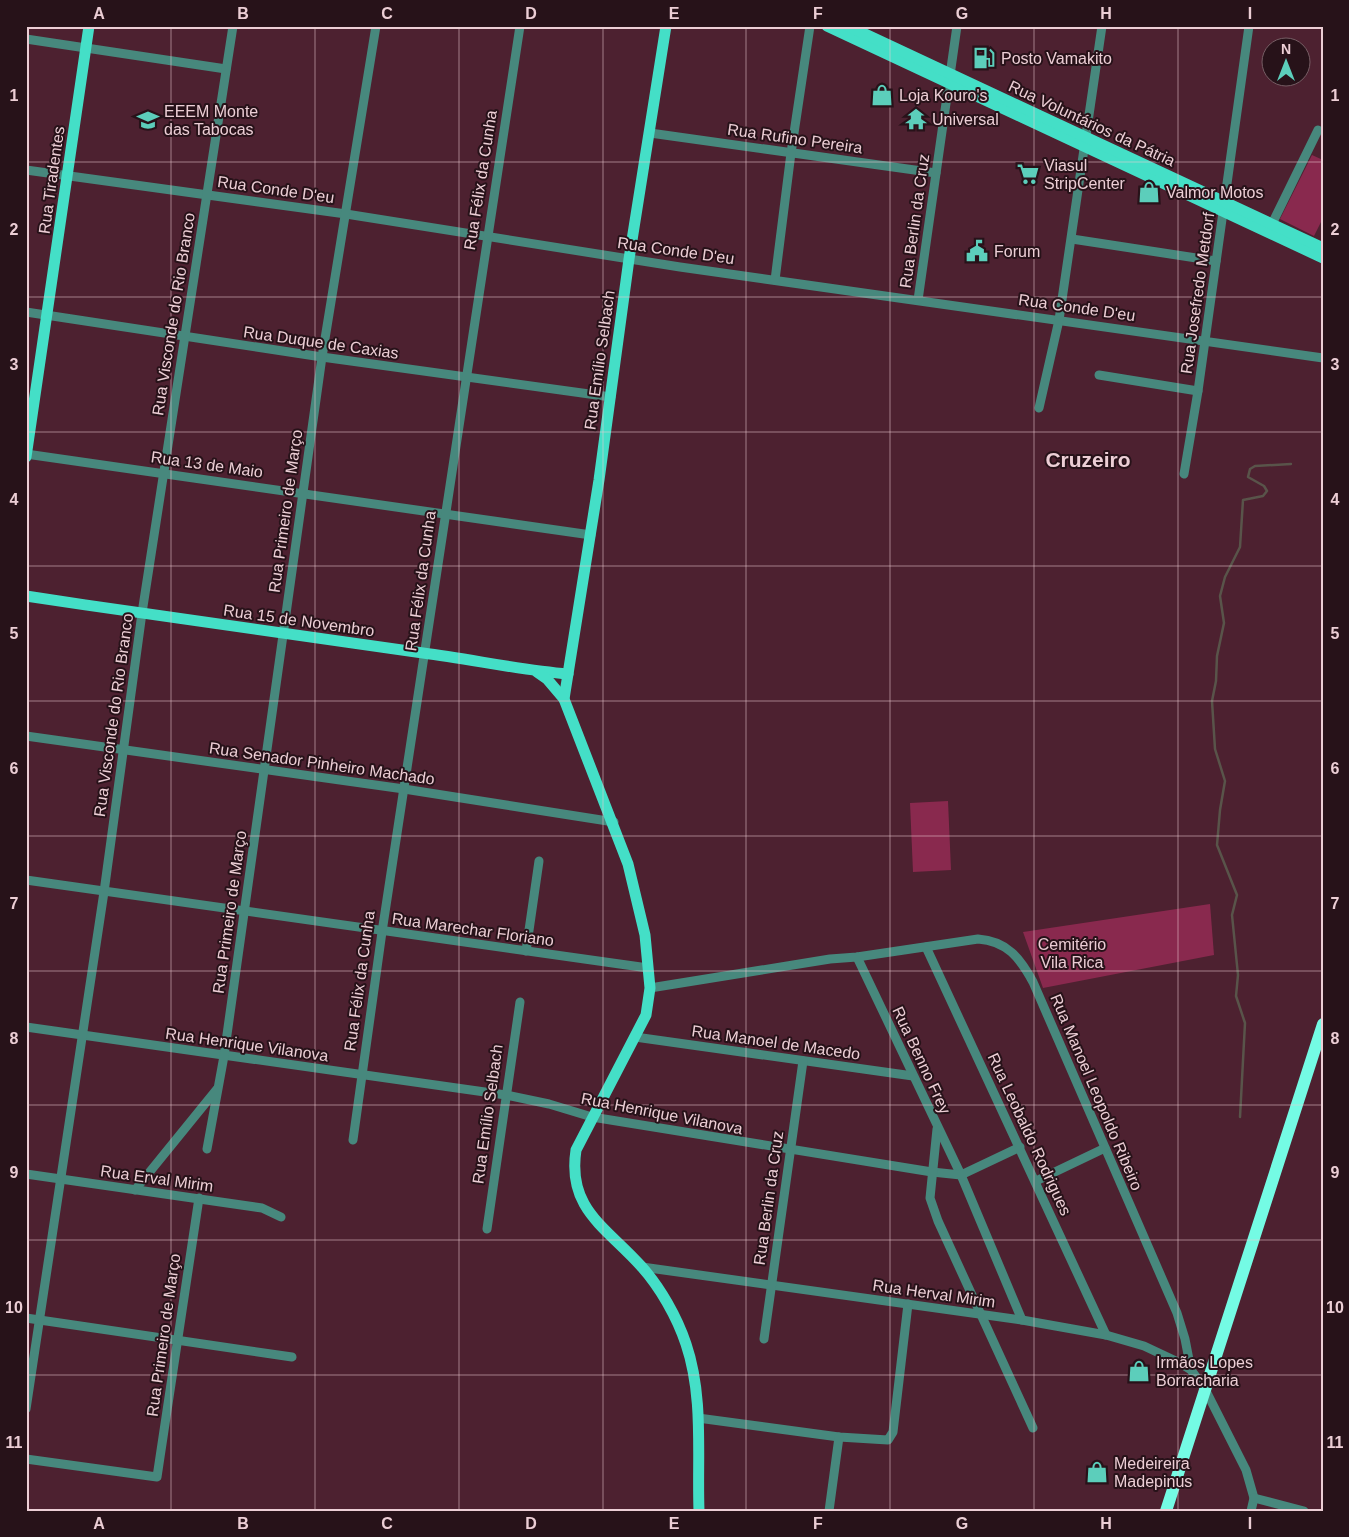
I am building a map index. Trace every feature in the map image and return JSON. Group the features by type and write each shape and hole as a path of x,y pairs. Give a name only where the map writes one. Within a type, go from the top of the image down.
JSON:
{"highway":[{"path":"1166,1511 1323,1024"}],"main road":[{"name":"Rua Tiradentes","path":"26,455 89,26"},
{"name":"Rua Emílio Selbach","path":"564,699 591,535 629,259 666,26"},
{"name":"Rua Voluntários da Pátria","path":"827,26 888,50 1295,240 1323,248"},
{"name":"Rua Voluntários da Pátria","path":"848,26 888,50"},
{"name":"Rua Voluntários da Pátria","path":"1224,206 1272,224 1323,258"},
{"name":"Rua 15 de Novembro","path":"26,596 282,635 568,674"},
{"path":"536,671 548,679 564,699 614,822 628,864 645,935 650,988 646,1015 576,1150 573,1168 576,1190 589,1213 642,1267 671,1308 686,1344 694,1375 698,1418 699,1511"}],"street":[{"name":"Rua Visconde do Rio Branco","path":"26,1409 104,892 142,613 233,26"},
{"name":"Rua Primeiro de Março","path":"207,1149 224,1056 322,357 376,26"},
{"name":"Rua Félix da Cunha","path":"353,1140 382,932 520,26"},
{"path":"775,280 810,26"},
{"name":"Rua Berlin da Cruz","path":"918,300 957,26"},
{"path":"1040,408 1059,320 1102,26"},
{"name":"Rua Josefredo Metdorf","path":"1184,474 1198,391 1249,26"},
{"path":"26,40 226,69"},
{"path":"1272,224 1318,130"},
{"name":"Rua Rufino Pereira","path":"650,133 936,173"},
{"name":"Rua Conde D'eu","path":"26,170 346,214 629,259 1323,358"},
{"path":"1072,239 1216,261"},
{"name":"Rua Duque de Caxias","path":"26,312 185,337 611,398"},
{"path":"1098,375 1198,391"},
{"name":"Rua 13 de Maio","path":"26,455 164,473 591,535"},
{"name":"Rua Senador Pinheiro Machado","path":"26,736 614,822"},
{"path":"526,951 538,861"},
{"name":"Rua Marechar Floriano","path":"26,880 382,932 648,968"},
{"name":"Rua Manoel Leopoldo Ribeiro","path":"650,988 830,959 857,957 978,939 993,940 1005,946 1021,961 1033,982 1177,1313 1191,1370"},
{"name":"Rua Leobaldo Rodrigues","path":"926,947 1106,1335"},
{"name":"Rua Benno Frey","path":"857,957 938,1128 930,1198 938,1221 1033,1428"},
{"name":"Rua Emílio Selbach","path":"487,1230 520,1002"},
{"name":"Rua Henrique Vilanova","path":"26,1027 506,1095 549,1104 592,1117 790,1151 961,1176"},
{"name":"Rua Manoel de Macedo","path":"635,1037 913,1076"},
{"name":"Rua Berlin da Cruz","path":"764,1339 803,1061"},
{"path":"135,1190 218,1087"},
{"path":"938,1128 961,1176 1022,1320"},
{"path":"961,1176 1020,1147"},
{"path":"1036,1181 1105,1148"},
{"name":"Rua Erval Mirim","path":"26,1174 262,1208 281,1217"},
{"name":"Rua Primeiro de Março","path":"26,1459 157,1477 199,1198"},
{"name":"Rua Herval Mirim","path":"642,1267 1022,1320 1106,1335 1144,1346 1191,1370 1205,1389 1246,1470 1254,1498"},
{"path":"698,1418 840,1437 888,1440 893,1432 908,1304"},
{"path":"26,1318 292,1357"},
{"path":"830,1511 840,1437"},
{"path":"1250,1511 1254,1498 1304,1511"}],"green space":[{"path":"1312,155 1323,160 1323,218 1314,236 1280,219"},
{"path":"948,801 951,870 913,872 910,803"},
{"name":"Cemitério Vila Rica","path":"1210,904 1214,955 1043,988 1023,932"}],"waterway":[{"path":"1240,1117 1245,1023 1236,996 1238,975 1232,915 1237,895 1217,845 1225,781 1215,749 1212,701 1216,681 1217,656 1224,623 1220,596 1225,577 1240,547 1243,500 1263,496 1267,491 1264,486 1248,477 1250,469 1255,466 1291,464"}],"place":[{"name":"Posto Vamakito","path":"984,58"},
{"name":"Loja Kouro's","path":"882,95"},
{"name":"Universal","path":"916,119"},
{"name":"EEEM Monte das Tabocas","path":"148,120"},
{"name":"Viasul StripCenter","path":"1028,174"},
{"name":"Valmor Motos","path":"1149,192"},
{"name":"Forum","path":"977,251"},
{"name":"Irmãos Lopes Borracharia","path":"1139,1371"},
{"name":"Medeireira Madepinus","path":"1097,1472"}],"district":[{"name":"Cruzeiro","path":"1088,460"}]}
